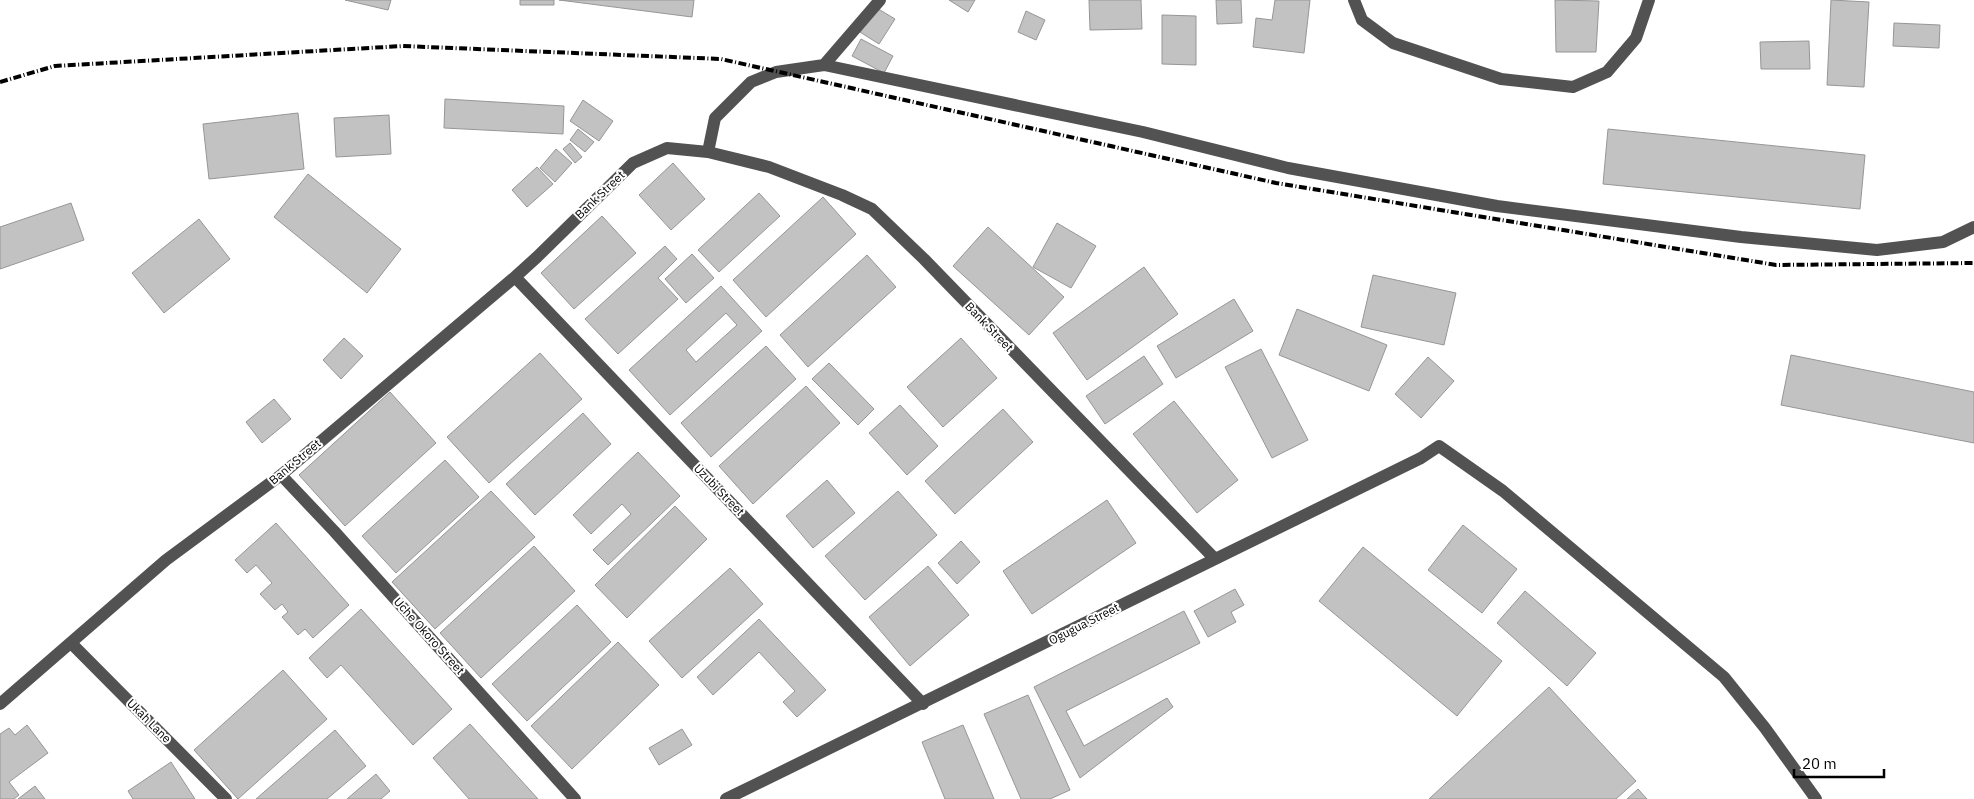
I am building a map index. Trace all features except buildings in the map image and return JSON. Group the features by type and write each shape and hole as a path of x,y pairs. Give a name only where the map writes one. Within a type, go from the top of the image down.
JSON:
{"street":[{"path":"824,65 880,0"},
{"path":"1354,0 1362,20 1394,43 1501,79 1573,87 1607,72 1636,38 1648,0"},
{"path":"708,152 715,118 751,82 776,72 824,65 1133,130 1288,168 1497,206 1741,238 1877,250 1943,242 1974,227"},
{"name":"Bank Street","path":"0,704 166,560 281,475 515,277 633,163 667,148 708,152 769,166 872,209 924,259 1214,558"},
{"name":"Uzubi Street","path":"515,277 923,704"},
{"name":"Ogugua Street","path":"726,799 1421,458 1439,446 1503,491 1724,677 1765,728 1816,799"},
{"name":"Uche Okoro Street","path":"281,475 575,799"},
{"name":"Ukah Lane","path":"72,642 226,799"}],"railway":[{"path":"0,82 55,66 403,46 721,59 1276,183 1776,265 1974,263"}]}
